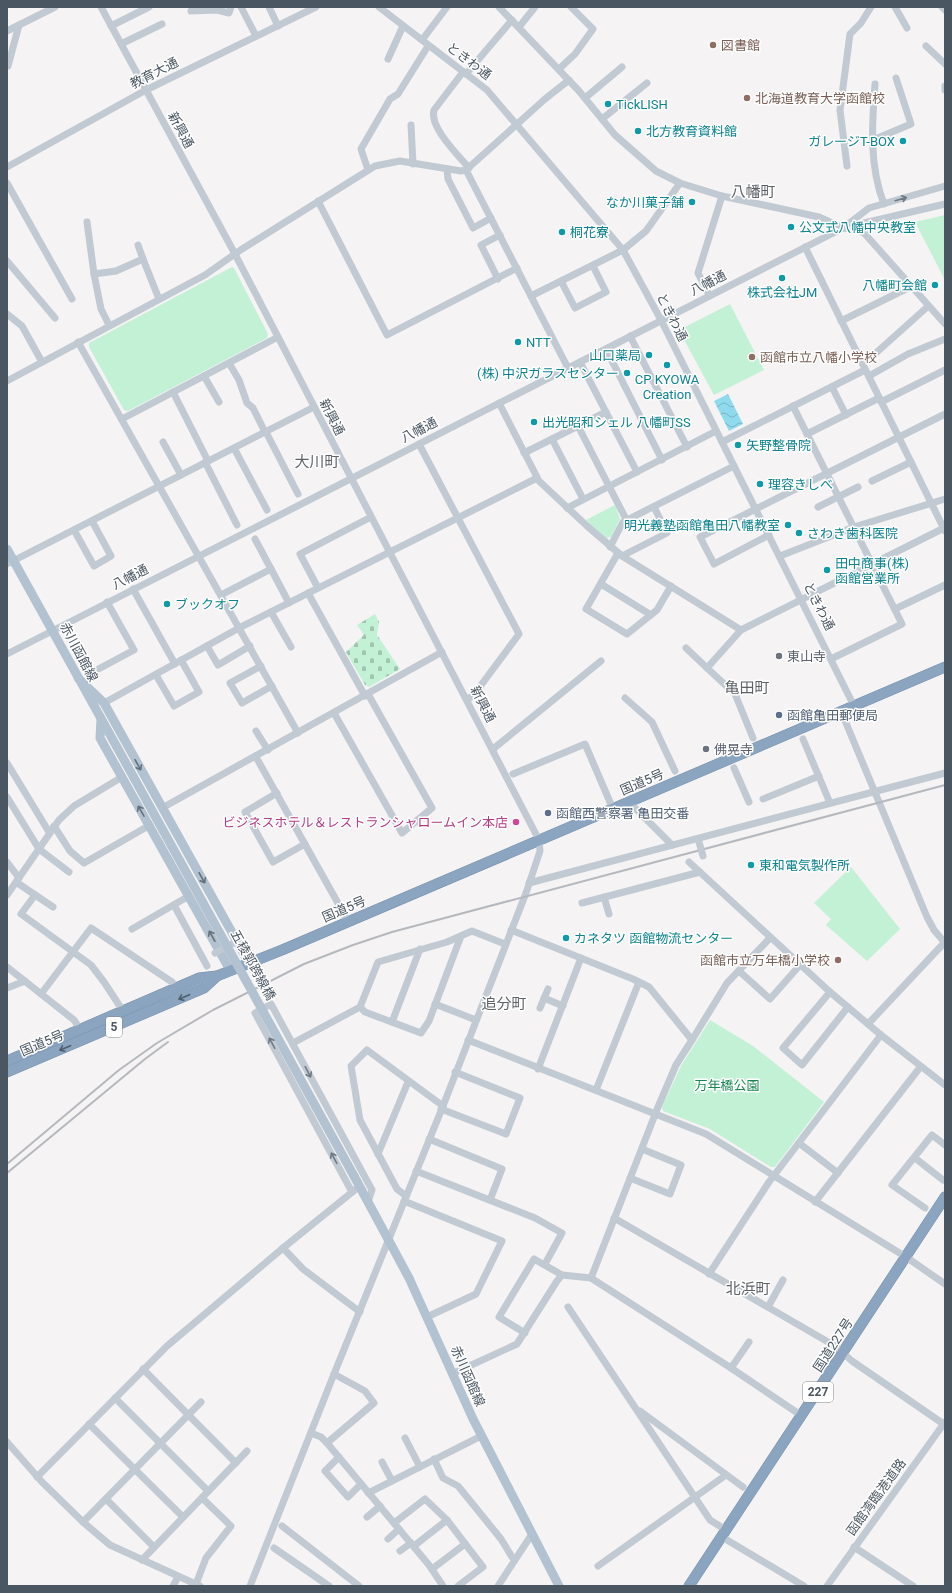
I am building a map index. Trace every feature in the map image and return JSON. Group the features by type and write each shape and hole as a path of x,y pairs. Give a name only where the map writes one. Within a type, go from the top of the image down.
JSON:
{"highway":[{"name":"国道5号","path":"7,1061 200,978 216,976 249,963 945,667"},
{"name":"国道5号","path":"7,1072 204,988 216,976"},
{"name":"国道227号","path":"689,1586 945,1197"}],"main road":[{"name":"赤川函館線","path":"7,549 10,562 53,630 128,767"},
{"path":"78,678 104,703 249,963"},
{"path":"101,719 100,738 230,970"},
{"name":"五稜郭跨線橋","path":"128,767 354,1176"},
{"name":"赤川函館線","path":"354,1176 356,1189 368,1202 388,1241 410,1278 452,1374 559,1586"}],"street":[{"path":"7,31 55,7"},
{"name":"新興通","path":"101,7 235,254 350,479 467,699 539,840"},
{"path":"111,26 149,7"},
{"path":"191,11 217,10 229,13 231,7"},
{"path":"241,7 256,36"},
{"path":"269,7 278,26"},
{"name":"教育大通","path":"7,167 146,90 316,7"},
{"name":"ときわ通","path":"379,7 487,90 623,250 661,320 802,599 854,706"},
{"path":"499,7 570,80 615,135 648,165 667,178 722,196 819,217 843,228 860,230 945,324"},
{"path":"519,28 535,7"},
{"path":"559,69 575,54 593,29 571,7"},
{"path":"847,166 840,110 850,34 862,23 871,7"},
{"path":"895,7 907,28"},
{"path":"942,7 945,10"},
{"path":"422,40 444,8"},
{"path":"512,20 434,110 432,116 435,125 468,169 500,236 568,368"},
{"path":"121,44 162,24"},
{"path":"8,66 18,25"},
{"path":"388,59 403,26"},
{"path":"368,170 361,149 390,99 398,94 428,46"},
{"path":"926,46 945,64"},
{"path":"585,98 622,67"},
{"path":"873,140 912,124 896,78"},
{"path":"7,381 109,325 205,275 235,254 375,166 400,161 460,171 468,169 544,99 570,80"},
{"path":"602,119 647,83"},
{"path":"876,84 873,140 875,171 884,204"},
{"path":"411,125 413,164"},
{"path":"447,169 448,179 473,228 491,218"},
{"path":"7,183 72,299"},
{"path":"531,296 623,250 646,230 680,183"},
{"name":"八幡通","path":"7,654 843,228 869,208 945,186"},
{"path":"710,295 698,273 722,196"},
{"path":"318,201 387,335 517,268"},
{"name":"八幡通","path":"843,228 945,204"},
{"path":"87,222 94,274 101,309 109,325"},
{"path":"498,279 481,246 500,236"},
{"path":"138,245 159,299"},
{"path":"707,668 741,630 944,529 805,247"},
{"path":"94,274 116,271 143,259"},
{"path":"7,261 55,318"},
{"path":"561,281 575,308 606,292 593,266"},
{"path":"841,321 912,286"},
{"path":"861,361 877,352 926,309"},
{"path":"7,314 22,326 42,362"},
{"path":"630,336 687,447"},
{"path":"122,419 278,337"},
{"path":"722,442 832,387 945,339"},
{"path":"78,342 298,733"},
{"path":"606,349 662,460"},
{"path":"229,362 239,380 247,403 253,408 298,494"},
{"path":"580,362 637,472"},
{"path":"807,434 945,370"},
{"path":"204,376 219,402"},
{"path":"832,387 846,415"},
{"path":"173,392 237,525"},
{"path":"499,403 536,478 567,508 620,555 741,630"},
{"path":"794,406 902,624 832,659"},
{"path":"10,562 314,407"},
{"path":"524,453 606,412"},
{"path":"769,535 714,564 700,537 945,414"},
{"path":"578,426 627,521"},
{"path":"567,508 716,431"},
{"path":"552,438 583,499"},
{"path":"163,442 180,475"},
{"path":"419,444 519,634 473,696 467,699"},
{"path":"234,448 266,510"},
{"path":"872,481 911,462"},
{"path":"610,547 623,522 734,466"},
{"path":"104,703 239,628 536,478"},
{"path":"818,507 858,487"},
{"path":"780,556 854,527 945,499"},
{"path":"654,507 667,533 620,555 586,609 627,634 657,610 671,586"},
{"path":"318,588 300,554 371,518"},
{"path":"74,530 94,566 111,556 92,521"},
{"path":"255,539 289,603"},
{"path":"221,595 272,569"},
{"path":"601,584 651,615"},
{"path":"895,609 945,585"},
{"path":"133,589 178,662 199,692 174,706 156,675"},
{"path":"308,593 432,808 402,833 334,713"},
{"path":"91,673 134,650 107,602"},
{"path":"271,612 291,647"},
{"path":"207,646 218,665 250,646"},
{"path":"686,648 735,694 753,738"},
{"path":"162,808 442,652"},
{"path":"493,749 601,661"},
{"path":"260,666 230,683 242,703 272,686"},
{"path":"625,698 652,722 675,771"},
{"path":"841,711 927,917 934,930 945,943 868,1024"},
{"path":"256,730 268,750"},
{"path":"803,739 830,803"},
{"path":"512,774 585,744 613,808"},
{"path":"256,756 348,921"},
{"path":"7,763 52,829 70,851 84,863 150,825"},
{"path":"734,768 749,802"},
{"path":"529,883 945,773"},
{"path":"7,895 52,829 74,806 122,776"},
{"path":"763,799 819,776"},
{"path":"277,793 245,812 273,862 305,844"},
{"path":"7,797 39,849 69,872"},
{"path":"629,802 672,846"},
{"path":"250,1586 442,1108 511,930 540,851 539,840"},
{"path":"699,842 703,856"},
{"path":"7,862 17,880 35,895 53,907"},
{"path":"689,862 830,992 881,1035 945,1085"},
{"path":"582,903 700,872"},
{"path":"35,895 21,914 91,965 100,975 123,1011"},
{"path":"132,929 189,896"},
{"path":"604,898 609,914"},
{"path":"174,905 207,966"},
{"path":"41,994 91,928 172,982"},
{"path":"511,930 634,979 649,987 692,1040"},
{"path":"293,1043 360,1007 378,962 461,936 472,931 505,944"},
{"path":"360,1007 365,1012 421,1033 428,1021 461,936"},
{"path":"591,1278 676,1065 727,983 770,938"},
{"path":"215,953 241,939"},
{"path":"392,1022 420,949"},
{"path":"538,1069 581,958"},
{"path":"739,971 770,999 800,965"},
{"path":"7,966 74,1020 80,1029"},
{"path":"7,988 24,981"},
{"path":"596,1090 639,982"},
{"path":"540,1008 548,989"},
{"path":"830,992 783,1048 802,1065 848,1007"},
{"path":"544,998 563,1006"},
{"path":"37,1477 143,1370 197,1319 356,1189 255,1013 271,1004 372,1190 368,1202"},
{"path":"435,1004 476,1020"},
{"path":"709,1274 774,1176 881,1035"},
{"path":"468,1040 538,1069 656,1113 706,1134 906,1257 945,1284"},
{"path":"427,1317 476,1294 502,1241 405,1199 397,1189 360,1120 351,1066 367,1050 442,1108 506,1134 520,1098 455,1072"},
{"path":"815,1202 918,1070"},
{"path":"378,1154 408,1082"},
{"path":"925,1208 892,1186 905,1167 915,1158 932,1135 945,1145"},
{"path":"429,1139 502,1169 490,1200"},
{"path":"799,1143 838,1173"},
{"path":"630,1178 670,1194 681,1164 642,1149"},
{"path":"915,1158 943,1180"},
{"path":"416,1171 535,1218 562,1233 545,1264"},
{"path":"614,1218 836,1346 843,1354 945,1423"},
{"path":"283,1248 303,1269 360,1312"},
{"path":"525,1333 500,1317 534,1259 562,1275 591,1278 731,1368 802,1416"},
{"path":"452,1374 517,1344 562,1275"},
{"path":"768,1307 783,1280"},
{"path":"568,1307 710,1520 724,1533 804,1586"},
{"path":"731,1368 749,1342"},
{"path":"143,1370 189,1414 236,1463"},
{"path":"327,1443 374,1403 365,1391 334,1374"},
{"path":"115,1398 208,1492"},
{"path":"83,1522 201,1402"},
{"path":"636,1409 743,1487"},
{"name":"函館湾臨港道路","path":"827,1586 945,1423"},
{"path":"89,1424 183,1517"},
{"path":"311,1433 321,1437 327,1443 432,1569 443,1586"},
{"path":"368,1493 482,1436"},
{"path":"405,1438 420,1467"},
{"path":"7,1442 37,1477 83,1522 110,1545 198,1585 206,1558 230,1526 202,1498"},
{"path":"142,1560 247,1451"},
{"path":"339,1458 325,1471 348,1497 361,1484"},
{"path":"434,1459 444,1478 458,1486 468,1497 501,1539 512,1557"},
{"path":"382,1462 392,1481"},
{"path":"598,1566 635,1538 638,1538 664,1520 664,1517 726,1475"},
{"path":"106,1499 154,1547"},
{"path":"388,1539 396,1526 425,1499 447,1520 483,1567 458,1586"},
{"path":"367,1517 380,1506"},
{"path":"400,1551 412,1545 447,1520"},
{"path":"282,1526 359,1586"},
{"path":"498,1586 532,1534"},
{"path":"432,1569 465,1544"},
{"path":"274,1548 329,1586"},
{"path":"854,1548 914,1586"},
{"path":"173,1586 178,1577"}],"green space":[{"path":"945,215 945,280 915,222"},
{"path":"232,267 234,268 268,334 267,338 128,411 124,410 89,347 89,343"},
{"path":"730,304 764,370 714,395 681,334 685,327"},
{"path":"615,505 620,519 611,537 606,538 586,520"},
{"path":"375,614 379,622 377,635 400,669 369,687 365,685 346,652 364,635 357,625"},
{"path":"851,867 900,929 867,961 826,925 831,919 814,903"},
{"name":"万年橋公園","path":"710,1020 753,1046 824,1102 775,1167 771,1167 710,1129 663,1111 662,1107 681,1066"}],"water":[{"path":"728,394 743,424 729,431 714,401"}],"railway":[{"path":"7,1164 119,1070 157,1043 213,1010 304,964 392,932 945,785"},
{"path":"7,1173 145,1059 168,1042"}],"place":[{"name":"図書館","path":"713,45"},
{"name":"北海道教育大学函館校","path":"747,98"},
{"name":"TickLISH","path":"608,104"},
{"name":"北方教育資料館","path":"638,131"},
{"name":"ガレージT-BOX","path":"903,141"},
{"name":"なか川菓子舗","path":"692,202"},
{"name":"公文式八幡中央教室","path":"791,227"},
{"name":"桐花寮","path":"562,232"},
{"name":"株式会社JM","path":"782,278"},
{"name":"八幡町会館","path":"935,285"},
{"name":"NTT","path":"518,342"},
{"name":"山口薬局","path":"649,355"},
{"name":"函館市立八幡小学校","path":"752,357"},
{"name":"CP KYOWA Creation","path":"667,365"},
{"name":"(株) 中沢ガラスセンター","path":"627,373"},
{"name":"出光昭和シェル 八幡町SS","path":"534,422"},
{"name":"矢野整骨院","path":"738,445"},
{"name":"理容きしべ","path":"760,484"},
{"name":"明光義塾函館亀田八幡教室","path":"788,525"},
{"name":"さわき歯科医院","path":"799,533"},
{"name":"田中商事(株) 函館営業所","path":"827,570"},
{"name":"ブックオフ","path":"167,604"},
{"name":"東山寺","path":"779,656"},
{"name":"函館亀田郵便局","path":"779,715"},
{"name":"佛晃寺","path":"706,749"},
{"name":"函館西警察署 亀田交番","path":"548,813"},
{"name":"ビジネスホテル＆レストランシャロームイン本店","path":"516,822"},
{"name":"東和電気製作所","path":"751,865"},
{"name":"カネタツ 函館物流センター","path":"566,938"},
{"name":"函館市立万年橋小学校","path":"838,960"}],"district":[{"name":"八幡町","path":"753,192"},
{"name":"大川町","path":"317,462"},
{"name":"亀田町","path":"747,688"},
{"name":"追分町","path":"504,1004"},
{"name":"北浜町","path":"748,1289"}]}
